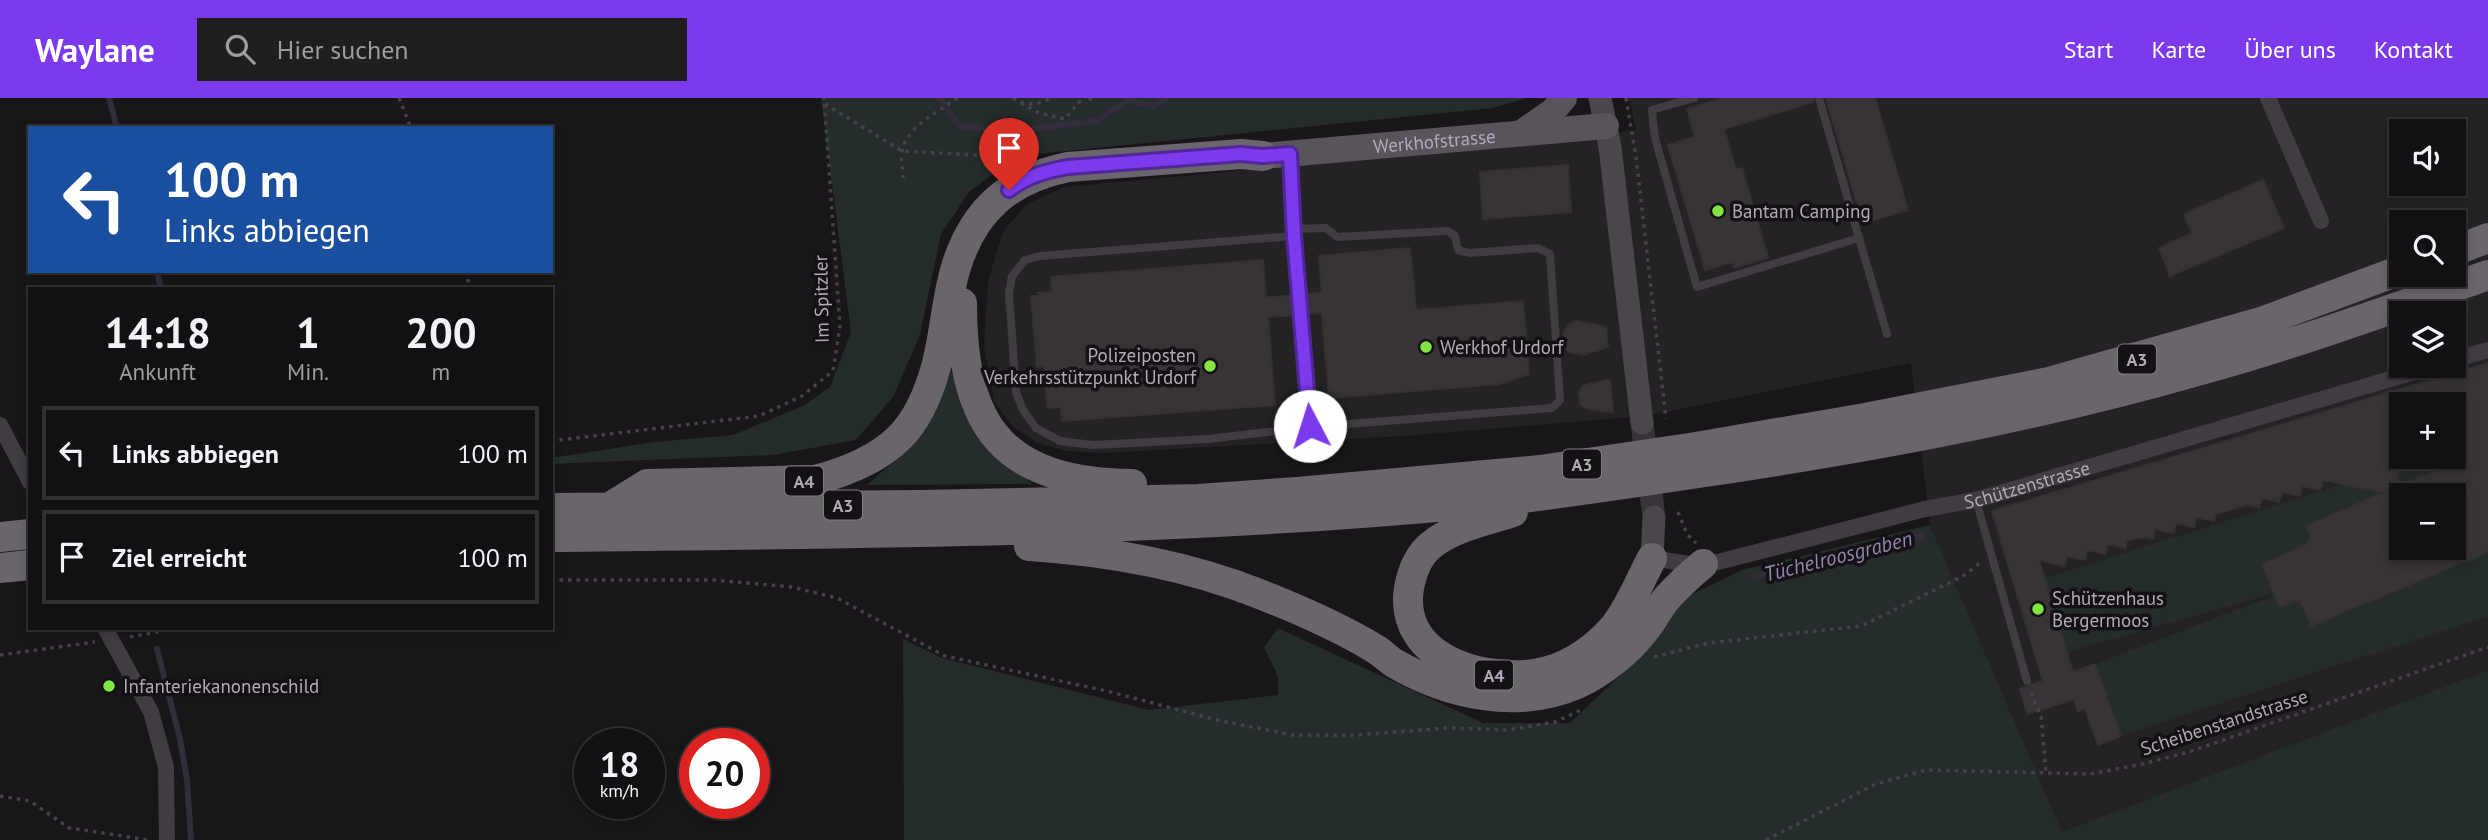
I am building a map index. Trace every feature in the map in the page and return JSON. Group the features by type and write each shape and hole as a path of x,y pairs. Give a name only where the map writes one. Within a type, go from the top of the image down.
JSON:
{"highway":[{"path":"1276,155 1242,163 1073,176 1027,193 990,224 976,244 967,271 952,353 979,411 993,433 1027,463 1051,474 1115,484 1223,483 1297,492"},
{"path":"2466,246 2488,238"},
{"name":"A3","path":"553,508 1077,503 1198,499 1540,470 1696,447 1966,400 2085,372 2248,326 2389,274"},
{"name":"A3","path":"553,537 1194,523 1473,504 1570,492 1793,459 1973,427 2066,406 2274,348 2488,275"},
{"name":"A4","path":"610,507 647,484 793,482 838,474 859,466 901,437 952,353"},
{"name":"A4","path":"1570,492 1456,531 1424,553 1411,574 1408,595 1410,614 1418,634 1432,650 1450,663 1471,671 1496,675 1548,671 1566,664 1595,645 1614,627 1652,558"},
{"name":"A4","path":"863,532 913,545 1019,545 1082,550 1182,568 1228,582 1287,606 1378,650 1393,662 1434,681 1485,695 1534,697 1557,691 1635,654 1643,633 1668,597 1703,564"},
{"path":"0,537 28,534"},
{"name":"A4","path":"1635,654 1653,592 1652,558"},
{"path":"0,568 28,565"}],"main road":[{"path":"1520,134 1553,111 1564,98"},
{"path":"1600,98 1606,126 1642,423"},
{"name":"Werkhofstrasse","path":"1276,155 1606,126"},
{"path":"1652,558 1654,517"}],"street":[{"path":"2268,98 2321,221"},
{"path":"2466,356 2488,350"},
{"name":"Schützenstrasse","path":"1652,558 1703,564 1718,562 1926,509 1976,500 2394,378"},
{"path":"0,425 28,478"},
{"path":"109,634 151,712 166,767 167,840"}],"lane":[{"path":"1694,98 1652,110 1655,138 1697,287 1858,238"},
{"path":"1819,98 1887,334"},
{"path":"1276,155 1294,233 1310,426"},
{"path":"1326,228 1337,237 1448,231 1455,236 1458,250 1469,253 1538,247 1550,254 1560,400 1552,408 1310,426 1208,439 1093,445 1059,441 1036,428 1023,410 1016,392 1009,293 1012,276 1025,260 1040,256 1294,233 1326,228"},
{"path":"1976,500 2026,681"}],"path":[{"path":"399,98 410,126"},
{"name":"Im Spitzler","path":"553,441 759,416 802,396 834,371 840,326 824,98"},
{"path":"903,178 902,151 908,137 922,122 957,98"},
{"path":"1013,98 1039,113 1065,119 1080,98"},
{"path":"1021,103 1043,103 1050,98"},
{"path":"1089,98 1092,101 1095,98"},
{"path":"1626,98 1636,157 1666,419"},
{"path":"1678,512 1688,534 1703,548 1703,564"},
{"path":"1635,654 1861,626 1965,575 1991,554"},
{"path":"553,580 713,580 792,587 837,598 944,656 1107,691 1221,721 1293,735 1354,736 1449,728 1508,730 1555,722 1587,708"},
{"path":"0,655 109,634 156,630"},
{"name":"Scheibenstandstrasse","path":"1766,840 1876,784 1926,770 2090,774 2138,765 2189,752 2488,648"},
{"path":"2026,681 2041,716 2046,774"},
{"path":"0,796 30,801 69,828 149,840"}],"shaded area":[{"path":"821,98 1527,98 1493,108 1017,156 969,192 941,234 920,335 893,397 856,440 773,455 553,464 553,458 654,442 733,435 805,405 830,387 851,332"},
{"path":"1629,98 2488,98 2488,670 2062,833 1930,525 1911,363 1645,416 1403,436 1102,453 1067,451 1037,443 1011,425 994,401 984,346 988,281 1003,232 1027,204 1065,187 1495,147 1636,130"},
{"path":"956,361 962,410 990,449 1033,484 867,485 903,453 933,414"},
{"path":"2488,438 2488,616 2121,736 2095,664 2297,587 2067,652 2045,578 2391,469 2466,469 2466,445"},
{"path":"1930,525 2062,832 2488,670 2488,840 904,840 903,639 942,658 1149,710 1278,695 1278,677 1264,647 1278,628 1483,723 1570,723 1637,659 1688,596 1742,570"}],"building":[{"name":"Bantam Camping","path":"1723,98 1813,98 1813,102 1724,129 1736,170 1742,168 1768,257 1734,268 1732,262 1705,270 1668,145 1695,137 1687,109"},
{"path":"1826,98 1875,98 1908,210 1863,223"},
{"path":"1568,165 1571,212 1483,219 1480,172"},
{"path":"2263,180 2284,228 2170,276 2159,248 2192,233 2184,214"},
{"name":"Werkhof Urdorf","path":"1410,248 1416,310 1523,301 1529,374 1500,384 1329,398 1322,313 1308,314 1307,294 1322,293 1319,256"},
{"path":"1263,260 1266,298 1294,295 1295,315 1268,317 1275,405 1062,421 1061,407 1047,408 1044,366 1037,367 1031,296 1052,292 1051,277"},
{"path":"1576,321 1606,327 1608,347 1583,355 1569,352 1564,344 1563,334 1568,325"},
{"path":"2488,363 2488,552 2311,626 2300,600 2279,607 2262,564 2306,545 2310,534 2306,526 2383,493 2323,480 2320,490 2302,486 2300,496 2282,492 2279,502 2262,498 2259,508 2247,505 2216,514 2214,521 2196,517 2194,527 2176,523 2174,533 2155,529 2153,539 2141,537 2127,541 2125,548 2108,544 2105,554 2087,550 2085,560 2067,556 2065,566 2039,560 2073,672 2095,664 2121,736 2098,745 2085,709 2078,711 2074,699 2027,714 2020,689 2043,681 1992,511 2389,393 2389,469 2400,469 2396,483 2389,483 2389,560 2466,560 2466,483 2407,483 2442,469 2466,469 2466,392 2391,392 2438,378 2466,378 2466,370"},
{"path":"1610,380 1613,412 1588,409 1581,405 1579,392 1584,385"}],"waterway":[{"path":"109,98 116,126"},
{"name":"Tüchelroosgraben","path":"940,98 960,127 1022,130 1096,121 1128,100 1152,107 1167,98"},
{"path":"157,273 161,287"},
{"name":"Tüchelroosgraben","path":"1754,577 1770,571 1822,565 1909,537 1922,536"},
{"path":"157,649 180,739 187,780 191,840"}],"tunnel":[{"path":"1642,423 1654,517"}],"place":[{"name":"Bantam Camping","path":"1718,211"},
{"name":"Werkhof Urdorf","path":"1426,347"},
{"name":"Polizeiposten Verkehrsstützpunkt Urdorf","path":"1210,366"},
{"name":"Schützenhaus Bergermoos","path":"2038,609"},
{"name":"Infanteriekanonenschild","path":"109,686"}],"route":[{"path":"1009,190 1021,181 1043,172 1068,167 1241,154 1290,154 1310,426"}]}
